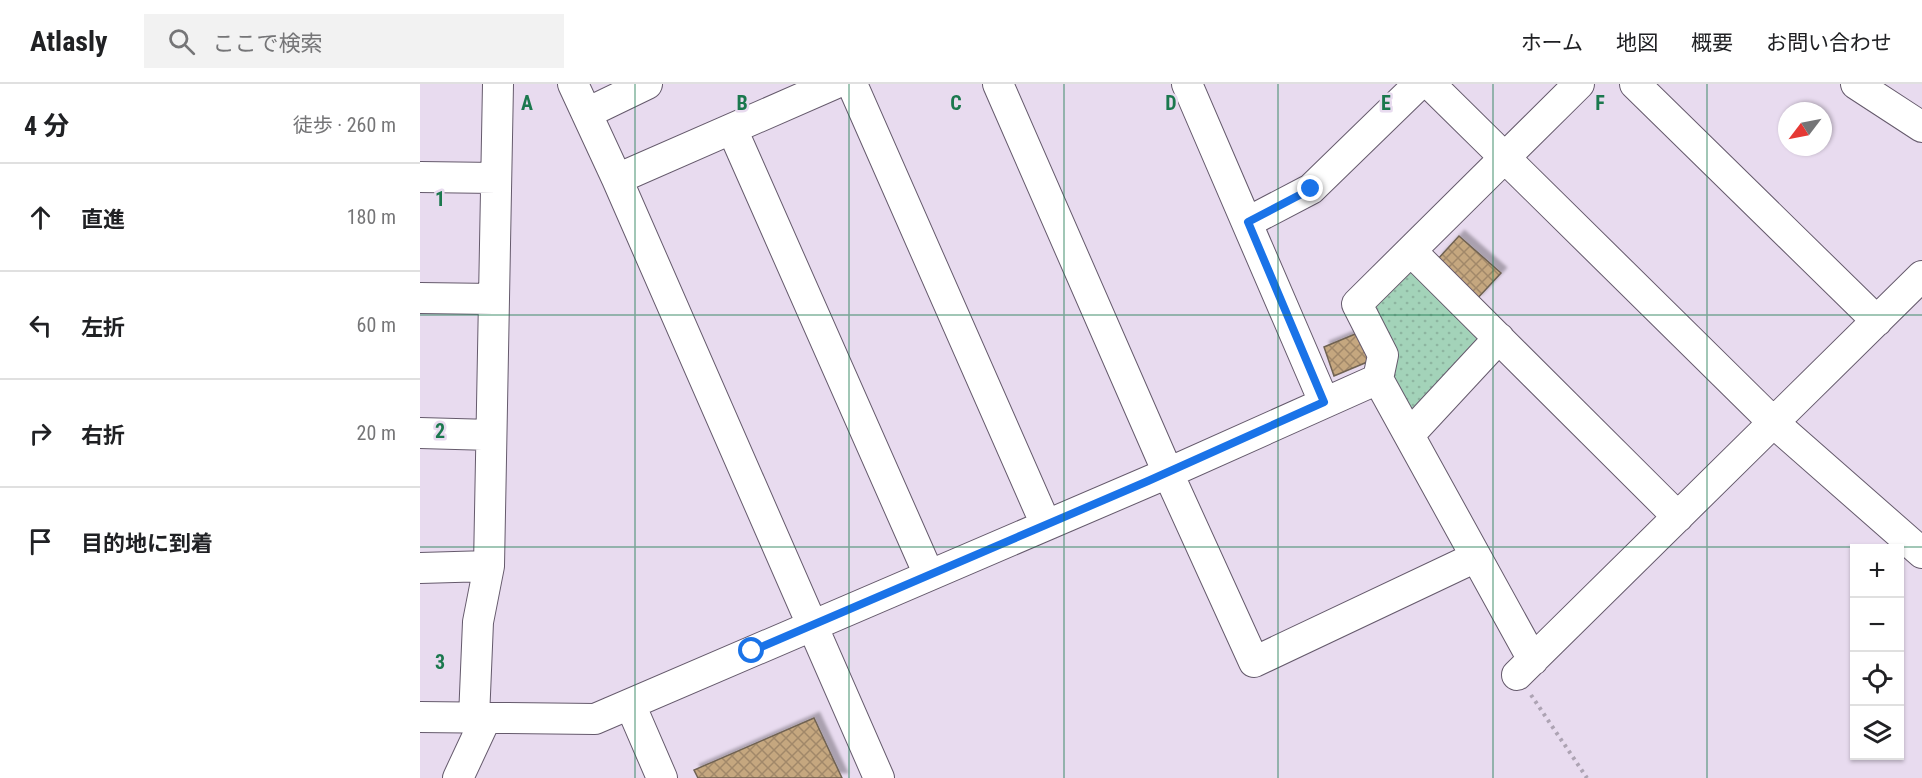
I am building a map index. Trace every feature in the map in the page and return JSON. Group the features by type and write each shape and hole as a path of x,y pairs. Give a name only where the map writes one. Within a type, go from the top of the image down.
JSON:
{"street":[{"path":"458,778 480,718 478,622 489,566 498,84"},
{"path":"573,84 617,179 879,778"},
{"path":"587,113 647,84"},
{"path":"617,179 732,129 800,91 834,84"},
{"path":"852,84 1046,525"},
{"path":"998,84 1254,662 1476,557"},
{"path":"1187,84 1324,402"},
{"path":"1248,222 1311,189 1419,84"},
{"path":"1430,84 1774,423 1922,553"},
{"path":"1579,84 1358,304 1383,355 1378,379 1476,557 1525,667 1922,276"},
{"path":"1635,84 1877,321"},
{"path":"1856,84 1922,127"},
{"path":"732,129 929,575"},
{"path":"420,177 496,178"},
{"path":"1412,251 1678,517"},
{"path":"420,298 494,299"},
{"path":"1409,435 1499,338"},
{"path":"420,717 595,719 1378,379"},
{"path":"420,433 491,435"},
{"path":"420,568 489,566"},
{"path":"630,704 662,778"}],"path":[{"path":"1525,667 1587,778"}],"green space":[{"path":"1411,251 1499,338 1409,435 1357,304"}],"building":[{"path":"1459,236 1501,273 1476,300 1437,260"},
{"path":"1360,332 1372,360 1334,376 1324,347"},
{"path":"814,718 842,778 698,778 694,770"}],"route":[{"path":"752,651 1148,481 1324,402 1248,222 1311,189"}]}
